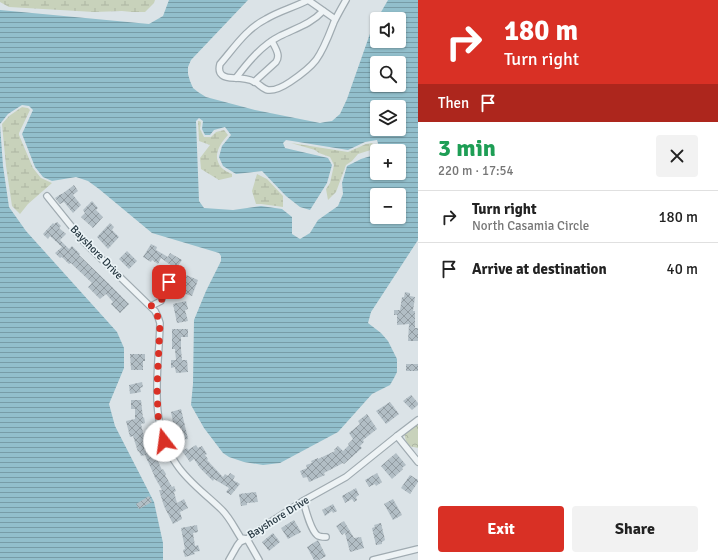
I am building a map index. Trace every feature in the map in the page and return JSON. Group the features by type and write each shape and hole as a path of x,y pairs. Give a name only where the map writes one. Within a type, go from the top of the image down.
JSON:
{"street":[{"path":"336,19 308,0 266,18 248,31 220,64 220,73 224,77 254,82 267,90 275,90 284,86 298,77 315,61 320,54 346,0"},
{"path":"236,78 254,56 272,41 311,22 323,11"},
{"path":"254,82 279,58 272,41"},
{"name":"Bayshore Drive","path":"47,196 84,242 151,306 158,317 160,323 157,388 158,415 164,441 177,466 224,512 241,538 247,539 303,501 346,477 418,420"},
{"path":"151,306 161,301 169,282"},
{"path":"397,436 418,462"},
{"path":"303,501 309,522 317,535 326,537"},
{"path":"229,560 236,546 240,542 247,539 259,560"},
{"path":"373,560 418,549"}],"green space":[{"path":"0,0 155,0 145,12 94,12 9,7 0,2"},
{"path":"22,107 30,110 19,135 33,168 41,178 52,183 28,204 20,214 12,206 2,124 9,116"},
{"path":"198,121 201,122 200,129 204,137 211,137 216,132 224,130 228,135 218,150 217,158 221,167 232,174 232,177 219,180 201,169 200,158 210,145 199,141"},
{"path":"291,143 348,152 366,144 372,143 373,144 370,144 370,150 358,154 346,165 336,192 328,200 326,189 330,183 334,165 330,157 315,150"},
{"path":"257,174 267,179 283,196 283,207 256,204 252,191"},
{"path":"418,423 418,448 409,446 404,433"}],"water":[{"path":"169,0 248,0 191,60 188,67 188,74 193,88 206,97 255,110 320,123 332,121 340,114 347,99 370,34 370,48 406,48 406,12 381,12 388,0 418,0 418,240 371,312 368,323 381,333 388,341 397,359 397,372 390,385 372,394 338,432 280,463 263,465 244,462 229,457 223,453 204,428 191,405 193,384 194,320 221,261 221,256 219,253 152,233 88,181 76,177 52,181 43,177 35,167 22,134 33,110 29,106 22,105 8,114 0,124 0,10 149,24 163,16","holes":["199,118 203,121 202,129 205,135 210,135 214,130 225,127 231,135 222,146 219,157 223,166 236,174 262,171 286,196 300,207 310,210 327,183 332,165 328,158 285,148 283,143 286,140 348,150 365,142 377,140 378,144 406,144 406,180 370,180 370,156 347,166 342,183 343,194 338,206 318,220 310,233 300,239 292,234 292,217 282,209 261,206 233,210 204,208 199,201 196,121"]},
{"path":"0,125 3,166 9,207 26,231 117,332 124,348 124,368 109,404 115,426 154,502 163,543 163,560 0,560"}],"building":[{"path":"74,185 78,191 73,195 81,205 73,213 64,202 60,204 55,198"},
{"path":"92,201 98,208 96,210 103,217 93,228 81,217 85,213 83,210"},
{"path":"57,222 61,226 59,228 66,234 60,240 69,249 72,246 80,254 79,255 129,304 120,313 111,304 113,302 106,294 100,299 88,287 92,283 71,263 69,264 55,253 62,247 50,236 48,239 43,234 53,223 54,224"},
{"path":"110,223 114,227 112,230 119,237 108,249 97,237"},
{"path":"151,244 157,247 156,250 168,257 170,253 182,260 176,269 161,258 158,264 143,257"},
{"path":"127,251 137,261 129,269 119,259"},
{"path":"186,275 198,280 192,296 182,293 185,283 183,282"},
{"path":"405,292 410,293 410,296 415,297 413,311 415,311 415,328 418,328 418,341 408,341 409,324 397,325 397,315 394,315 394,310 400,310 402,297 404,297"},
{"path":"186,301 188,309 185,310 188,321 177,323 173,304"},
{"path":"172,329 188,329 188,337 181,337 181,349 182,360 187,360 188,372 176,373 175,367 171,368 171,360 176,360 175,349 172,349"},
{"path":"130,354 145,354 143,370 131,370"},
{"path":"406,364 418,364 418,371 406,371"},
{"path":"142,382 143,387 140,388 141,392 130,394 129,385"},
{"path":"411,395 418,403 418,405 412,410 403,401"},
{"path":"131,400 141,400 145,423 141,424 144,437 150,435 152,441 150,441 154,453 162,470 163,469 172,487 174,486 176,491 174,492 177,503 184,499 188,508 180,512 182,519 173,524 164,506 159,490 162,490 145,455 141,456 139,451 138,452 133,436 130,437 126,421 135,419 135,409 131,409"},
{"path":"390,402 399,414 386,424 376,411"},
{"path":"181,409 188,439 177,441 171,412"},
{"path":"367,414 377,429 363,440 364,442 360,446 362,448 344,464 343,463 324,473 325,475 309,482 307,477 303,478 300,471 307,468 306,465 312,463 311,461 335,451 334,450 338,446 343,451 349,445 348,444 353,439 349,433 360,424 358,421"},
{"path":"196,445 198,448 202,446 207,454 205,455 208,459 207,460 223,477 225,474 228,476 230,473 235,476 233,480 240,484 231,495 226,492 229,488 214,479 213,481 200,468 194,459 190,462 182,451 187,448 188,450"},
{"path":"396,453 406,465 392,479 381,466"},
{"path":"377,473 382,482 376,486 375,484 369,487 365,480"},
{"path":"410,475 418,480 418,482 410,494 401,488"},
{"path":"356,488 359,495 356,497 357,500 354,502 352,499 345,503 342,496"},
{"path":"256,492 258,502 247,503 247,505 241,506 239,494"},
{"path":"149,496 152,502 139,509 136,504"},
{"path":"393,499 402,515 393,520 384,504"},
{"path":"333,504 337,511 333,513 332,511 325,516 322,510"},
{"path":"294,520 301,532 288,539 281,528"},
{"path":"344,521 354,538 361,537 364,548 350,552 345,533 342,535 336,526"},
{"path":"381,523 385,540 382,544 376,545 372,528 375,527 374,525"},
{"path":"197,525 198,532 193,533 195,546 198,545 200,551 194,552 195,554 185,557 181,528"},
{"path":"273,533 280,542 269,551 262,542"},
{"path":"318,540 326,556 319,560 314,560 307,547"}],"route":[{"path":"164,441 158,415 157,388 160,323 151,306 161,301 169,282"}]}
